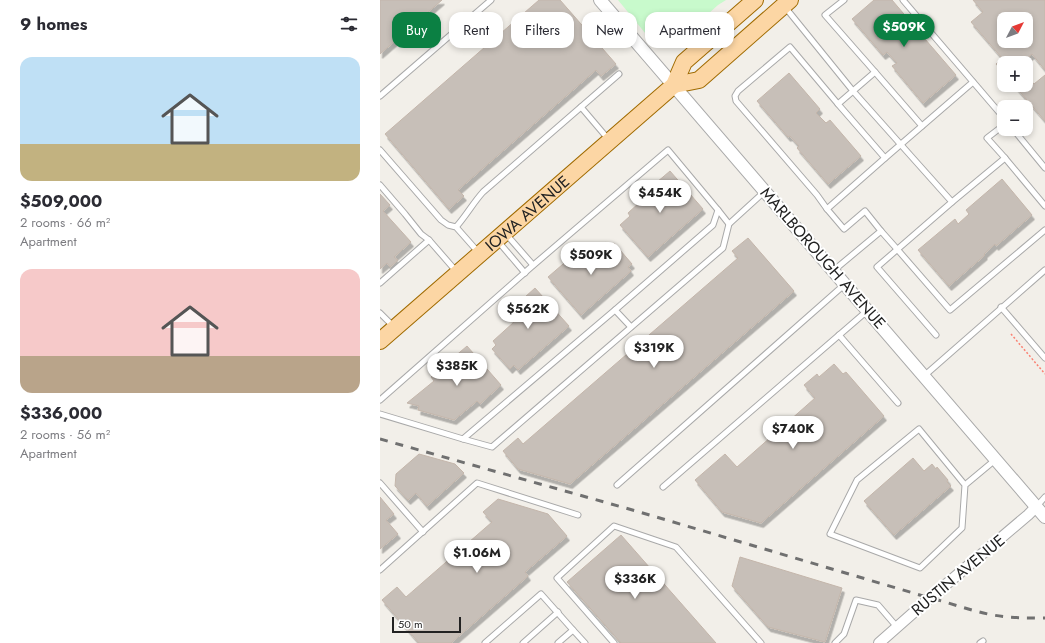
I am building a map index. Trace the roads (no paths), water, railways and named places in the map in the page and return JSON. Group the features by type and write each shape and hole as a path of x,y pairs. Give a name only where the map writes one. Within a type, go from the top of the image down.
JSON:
{"main road":[{"name":"IOWA AVENUE","path":"380,341 674,85 684,62 755,0"},
{"name":"IOWA AVENUE","path":"674,85 700,80 787,3"}],"street":[{"name":"MARLBOROUGH AVENUE","path":"600,0 1045,517"},
{"name":"RUSTIN AVENUE","path":"879,643 1023,520 1036,507"}],"lane":[{"path":"380,96 491,0"},
{"path":"844,0 826,16 922,126"},
{"path":"903,0 997,110"},
{"path":"787,3 854,91 952,202"},
{"path":"885,158 790,47 738,91 735,96 736,101 817,195 844,229 864,211 950,310 1045,230"},
{"path":"838,104 874,72"},
{"path":"456,227 483,192 619,74"},
{"path":"827,209 973,82"},
{"path":"581,107 610,140"},
{"path":"997,130 988,138 1045,206"},
{"path":"1019,136 1045,168"},
{"path":"380,150 441,220 448,225 456,227 480,254"},
{"path":"380,400 533,265 668,150 729,224"},
{"path":"936,335 877,267 1005,158"},
{"path":"380,185 421,234 429,240 458,273"},
{"path":"380,414 492,447 723,248 729,224 765,192"},
{"path":"463,439 713,225 718,210"},
{"path":"834,271 881,231"},
{"path":"501,236 533,265"},
{"path":"501,236 525,273"},
{"path":"380,283 429,240"},
{"path":"924,376 1045,270"},
{"path":"617,485 845,284"},
{"path":"1001,307 1045,358"},
{"path":"615,310 631,328"},
{"path":"663,487 868,311"},
{"path":"380,312 395,328"},
{"path":"839,336 898,403"},
{"path":"965,485 919,429 857,480 830,534 920,568 962,528 965,485 996,460"},
{"path":"380,483 423,532"},
{"path":"380,570 477,483 578,514"},
{"path":"1036,507 1045,497"},
{"path":"614,643 557,578 614,526 676,547 761,643"},
{"path":"485,643 541,594 585,643"},
{"path":"835,643 844,634 856,600 878,605 898,627"},
{"path":"523,643 558,612"},
{"path":"558,643 573,630"}],"railway":[{"path":"380,439 636,511 977,611 1006,617 1045,618"}]}
